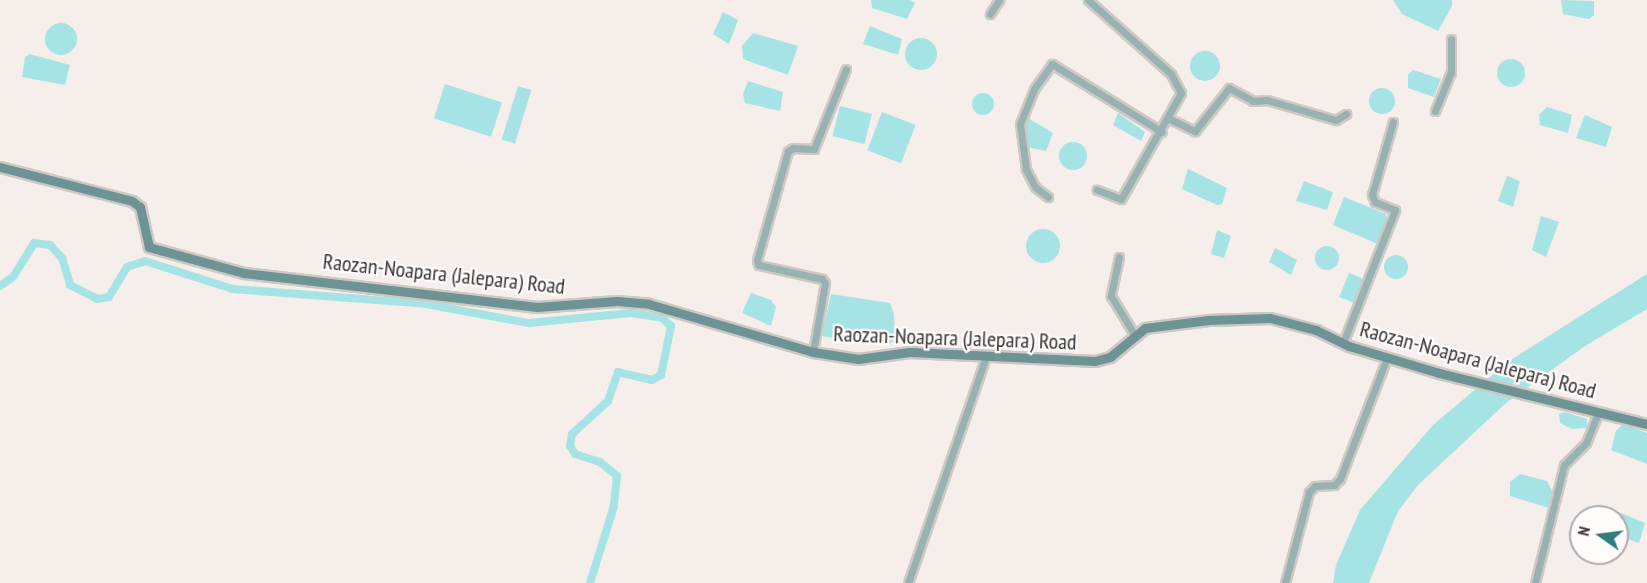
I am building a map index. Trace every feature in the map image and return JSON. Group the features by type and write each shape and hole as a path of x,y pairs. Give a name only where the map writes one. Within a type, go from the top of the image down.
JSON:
{"main road":[{"name":"Raozan-Noapara (Jalepara) Road","path":"0,167 132,201 140,207 150,247 244,273 537,308 617,301 649,304 813,352 858,359 910,352 1095,361 1115,354 1134,334 1145,328 1179,323 1270,318 1316,330 1343,343 1387,358 1454,377 1536,400 1647,424"}],"street":[{"path":"990,14 999,0"},
{"path":"1088,0 1178,83 1180,100 1121,199 1097,190"},
{"path":"1435,111 1451,72 1451,39"},
{"path":"1048,197 1035,187 1026,169 1020,124 1034,89 1053,64 1162,132"},
{"path":"813,352 825,283 822,279 759,265 758,255 788,152 793,148 814,149 846,69"},
{"path":"1170,119 1195,131 1229,88 1253,101 1267,100 1336,120 1346,114"},
{"path":"1343,343 1395,210 1375,202 1372,195 1393,122"},
{"path":"1119,257 1111,296 1134,334"},
{"path":"908,583 986,356"},
{"path":"1285,583 1309,492 1315,486 1334,485 1340,479 1387,358"},
{"path":"1535,583 1564,465 1586,443 1598,413"}],"water":[{"path":"871,0 910,0 915,3 907,19 872,8"},
{"path":"1393,0 1452,0 1452,6 1438,31 1402,14"},
{"path":"1561,0 1594,1 1594,15 1589,19 1563,14"},
{"path":"723,12 738,20 729,44 713,34"},
{"path":"61,23 72,28 77,39 72,50 61,55 50,50 45,39 50,28"},
{"path":"870,26 902,39 898,55 863,44"},
{"path":"753,33 798,46 788,75 743,59 742,46"},
{"path":"921,38 932,43 937,54 932,65 921,70 910,65 905,54 910,43"},
{"path":"1205,51 1211,52 1219,60 1219,72 1211,80 1205,81 1199,80 1191,72 1190,66 1191,60 1199,52"},
{"path":"30,54 70,65 65,85 22,77 25,57"},
{"path":"1511,59 1521,63 1525,73 1521,83 1511,87 1501,83 1497,73 1501,63"},
{"path":"1413,70 1441,79 1434,97 1408,88 1408,75"},
{"path":"748,81 783,92 780,111 745,103 743,94"},
{"path":"445,84 502,103 491,137 434,118"},
{"path":"518,86 531,90 515,144 502,140"},
{"path":"1382,88 1391,92 1395,101 1391,110 1382,114 1373,110 1369,101 1373,92"},
{"path":"983,93 991,96 994,104 991,112 983,115 975,112 972,104 975,96"},
{"path":"840,106 872,114 865,144 833,136"},
{"path":"1547,107 1572,115 1568,133 1540,125 1539,115"},
{"path":"882,112 916,125 901,163 867,150"},
{"path":"1118,113 1145,132 1141,141 1113,125"},
{"path":"1585,115 1612,127 1606,147 1576,138"},
{"path":"1028,118 1053,133 1046,151 1027,147 1023,142"},
{"path":"1073,142 1083,146 1087,156 1083,166 1073,170 1063,166 1059,156 1063,146"},
{"path":"1188,169 1227,188 1222,204 1217,205 1182,189"},
{"path":"1507,176 1520,181 1513,207 1498,201"},
{"path":"1304,181 1333,192 1327,210 1296,201"},
{"path":"1344,197 1386,214 1387,226 1378,244 1333,225"},
{"path":"1541,216 1559,222 1546,257 1532,250"},
{"path":"1043,229 1055,234 1060,246 1055,258 1043,263 1031,258 1026,246 1031,234"},
{"path":"1217,230 1231,236 1224,258 1211,254"},
{"path":"1327,246 1332,247 1338,253 1338,263 1332,269 1327,270 1322,269 1316,263 1315,258 1316,253 1322,247"},
{"path":"1275,248 1297,260 1291,275 1269,262"},
{"path":"1396,255 1405,258 1408,267 1405,276 1396,279 1387,276 1384,267 1387,258"},
{"path":"1349,273 1366,280 1356,304 1339,297"},
{"path":"1647,274 1647,309 1585,346 1506,403 1418,485 1398,511 1369,583 1333,583 1336,565 1360,510 1433,425 1509,361"},
{"path":"751,293 771,300 776,307 771,326 742,313"},
{"path":"831,294 890,303 894,314 895,340 891,343 857,343 822,336"},
{"path":"1565,412 1587,419 1587,428 1572,429 1560,423 1559,414"},
{"path":"1623,424 1647,433 1647,464 1611,450 1616,431"},
{"path":"1520,474 1547,481 1553,493 1549,508 1510,496 1510,482"},
{"path":"1629,516 1645,523 1639,543 1629,540"}],"waterway":[{"path":"0,286 13,277 34,243 50,245 62,258 70,285 97,299 109,297 127,267 145,261 233,289 426,304 529,323 631,313 662,318 671,326 661,375 652,380 618,372 608,401 572,434 570,446 575,454 600,462 617,476 614,506 590,583"}]}
